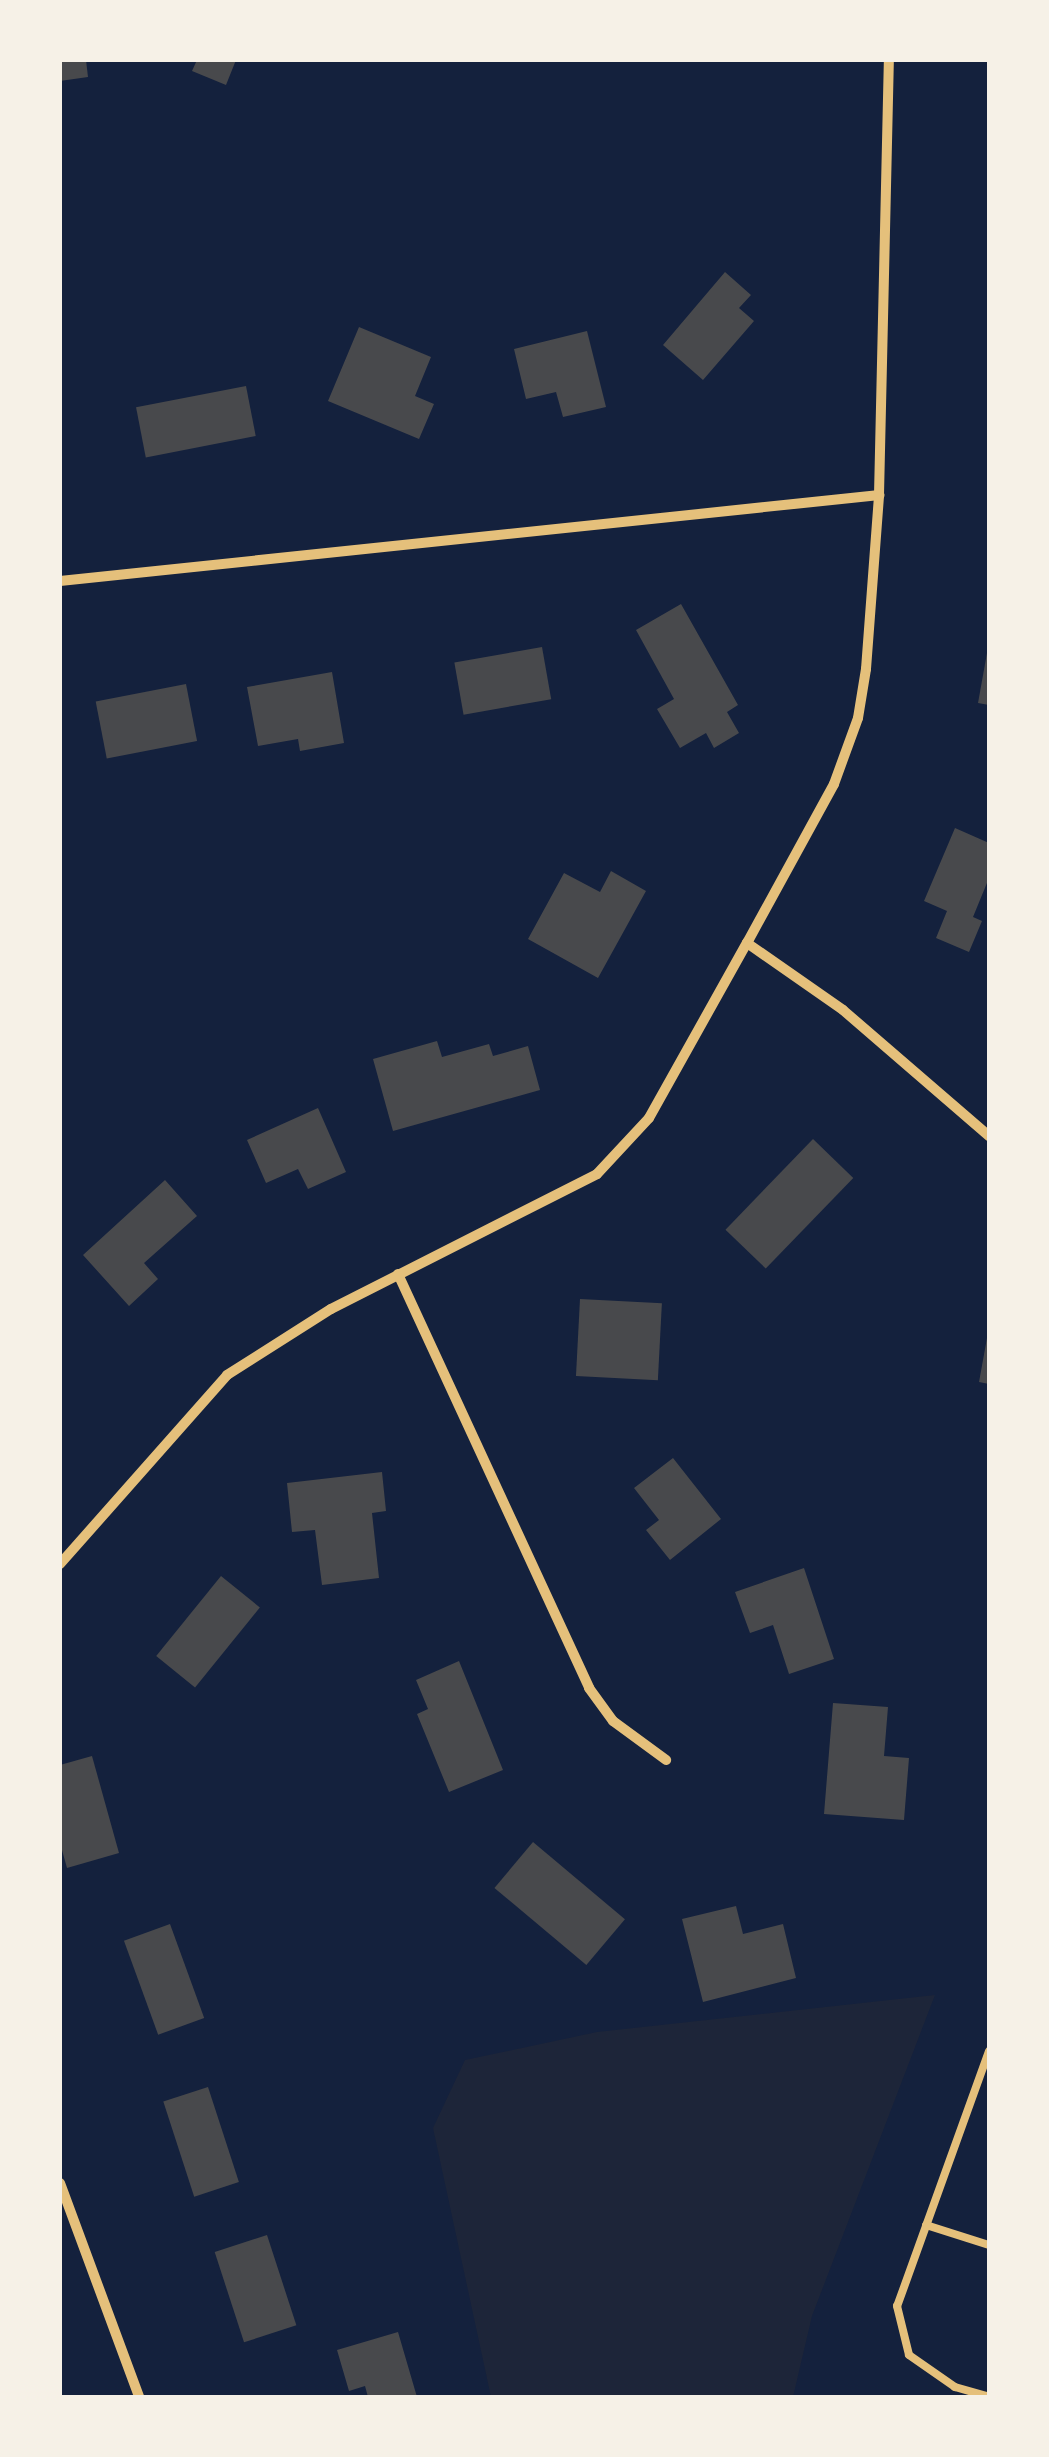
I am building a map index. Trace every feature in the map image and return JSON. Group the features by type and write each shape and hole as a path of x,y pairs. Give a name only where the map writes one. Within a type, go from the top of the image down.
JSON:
{"street":[{"path":"60,1564 226,1375 398,1274 547,1204 620,1152 648,1118 747,943 834,784 858,718 879,495 889,60"},
{"path":"60,581 879,495"},
{"path":"747,943 844,1010 989,1136"},
{"path":"398,1274 589,1688 613,1721 666,1760"},
{"path":"60,2183 139,2397"}],"lane":[{"path":"989,2052 897,2306 909,2355 955,2386 989,2397"},
{"path":"926,2225 989,2244"}],"shaded area":[{"path":"935,1995 812,2316 793,2397 491,2397 433,2128 465,2060 597,2032"}],"building":[{"path":"60,60 86,60 88,77 60,81"},
{"path":"197,60 236,60 226,85 192,71"},
{"path":"725,272 751,295 739,308 754,321 703,380 663,345"},
{"path":"359,327 431,357 415,396 434,404 419,439 328,401"},
{"path":"587,331 606,407 563,417 556,392 526,399 514,349"},
{"path":"246,386 256,436 146,457 136,407"},
{"path":"681,604 738,705 727,712 739,733 714,748 706,733 680,748 657,709 674,699 636,630"},
{"path":"542,647 551,699 464,715 454,662"},
{"path":"989,653 989,705 978,703"},
{"path":"332,672 344,743 300,751 298,739 258,746 247,687"},
{"path":"186,684 197,741 107,758 96,702"},
{"path":"955,828 989,843 989,878 973,917 982,921 969,952 936,938 947,911 924,901"},
{"path":"611,871 646,891 598,978 528,939 564,873 600,892"},
{"path":"437,1041 442,1057 489,1044 493,1056 528,1046 540,1090 393,1131 373,1059"},
{"path":"318,1108 346,1172 308,1189 298,1169 266,1183 247,1140"},
{"path":"813,1139 853,1178 766,1269 725,1230"},
{"path":"165,1180 197,1216 144,1263 158,1279 129,1306 83,1255"},
{"path":"580,1299 662,1303 658,1380 576,1376"},
{"path":"989,1338 989,1384 979,1382"},
{"path":"673,1458 721,1519 670,1560 646,1530 659,1520 634,1488"},
{"path":"382,1472 386,1511 372,1513 379,1578 322,1585 315,1530 292,1532 287,1483"},
{"path":"804,1568 834,1659 789,1674 773,1625 750,1633 735,1592"},
{"path":"221,1576 260,1607 195,1688 156,1656"},
{"path":"459,1661 503,1770 449,1792 417,1714 428,1709 416,1680"},
{"path":"833,1703 888,1707 884,1756 909,1758 904,1820 824,1814"},
{"path":"92,1756 119,1853 67,1868 60,1843 60,1765"},
{"path":"533,1842 625,1919 586,1965 494,1888"},
{"path":"736,1906 743,1934 783,1924 796,1978 703,2002 682,1919"},
{"path":"170,1924 204,2018 158,2035 124,1941"},
{"path":"208,2087 239,2182 194,2197 163,2102"},
{"path":"267,2235 296,2325 244,2342 215,2252"},
{"path":"398,2332 417,2397 368,2397 365,2386 349,2391 337,2350"}]}
